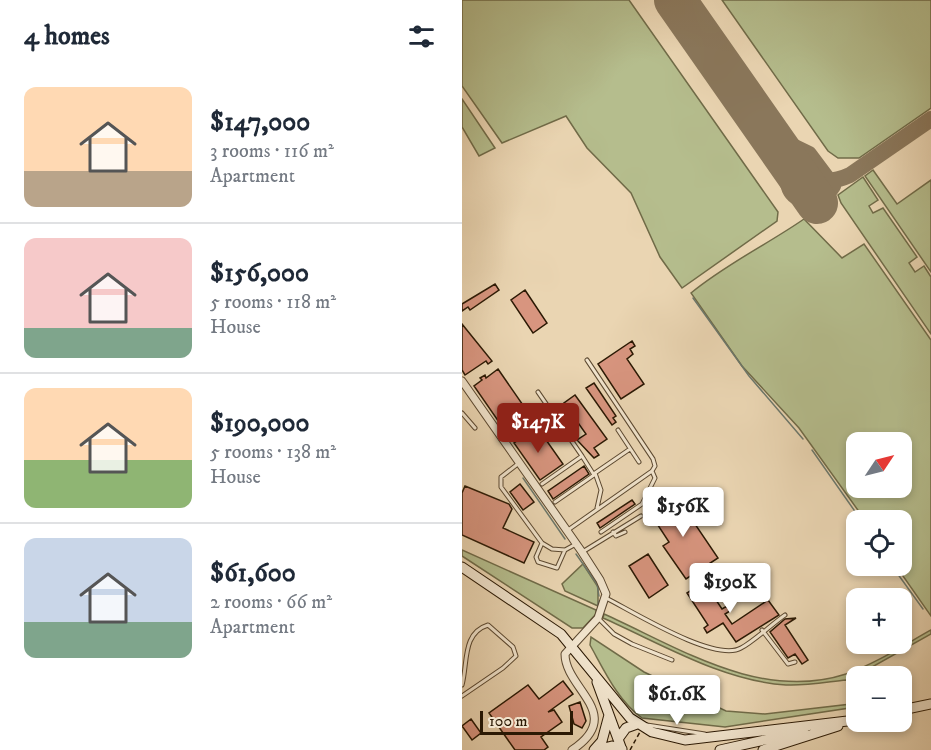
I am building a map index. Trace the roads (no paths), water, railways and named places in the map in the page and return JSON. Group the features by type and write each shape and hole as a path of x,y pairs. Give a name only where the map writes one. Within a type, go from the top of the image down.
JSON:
{"main road":[{"path":"462,567 550,625 572,644 593,673 640,726 668,738 685,740 846,721"},
{"path":"593,673 622,750"},
{"path":"912,708 931,704"},
{"path":"595,750 602,741 609,713"},
{"path":"720,750 846,722"},
{"path":"763,750 846,723"},
{"path":"618,739 626,728 640,726"},
{"path":"595,750 612,746 622,750"}],"street":[{"path":"462,381 464,390 582,552 600,580 606,598 598,618 565,654 565,662 590,700 594,717 589,733 572,750"}],"lane":[{"path":"567,531 652,471 655,466 653,459 587,360"},
{"path":"538,392 594,475 601,490 597,510"},
{"path":"504,442 550,410"},
{"path":"462,413 475,428"},
{"path":"618,430 639,462"},
{"path":"555,502 630,449"},
{"path":"542,484 582,456"},
{"path":"519,463 501,477 501,487 542,543 552,549 565,550 576,544"},
{"path":"601,532 642,504 655,478 652,471"},
{"path":"582,552 641,516"},
{"path":"616,522 620,527"},
{"path":"612,532 616,536 625,532"},
{"path":"542,543 536,557 538,562 554,569 557,568 565,550"},
{"path":"606,598 701,646 726,651 740,649 762,630 785,615"},
{"path":"598,618 615,634 632,644 672,660"},
{"path":"462,685 465,650 469,639 479,627 488,625 513,647 516,656 503,668 462,696"},
{"path":"762,630 788,664 795,662"}],"waterway":[{"path":"693,298 749,376 803,439"},
{"path":"812,450 854,510"},
{"path":"523,478 565,539"},
{"path":"576,554 597,584 599,596"},
{"path":"899,576 923,609"},
{"path":"598,605 599,601"}]}
